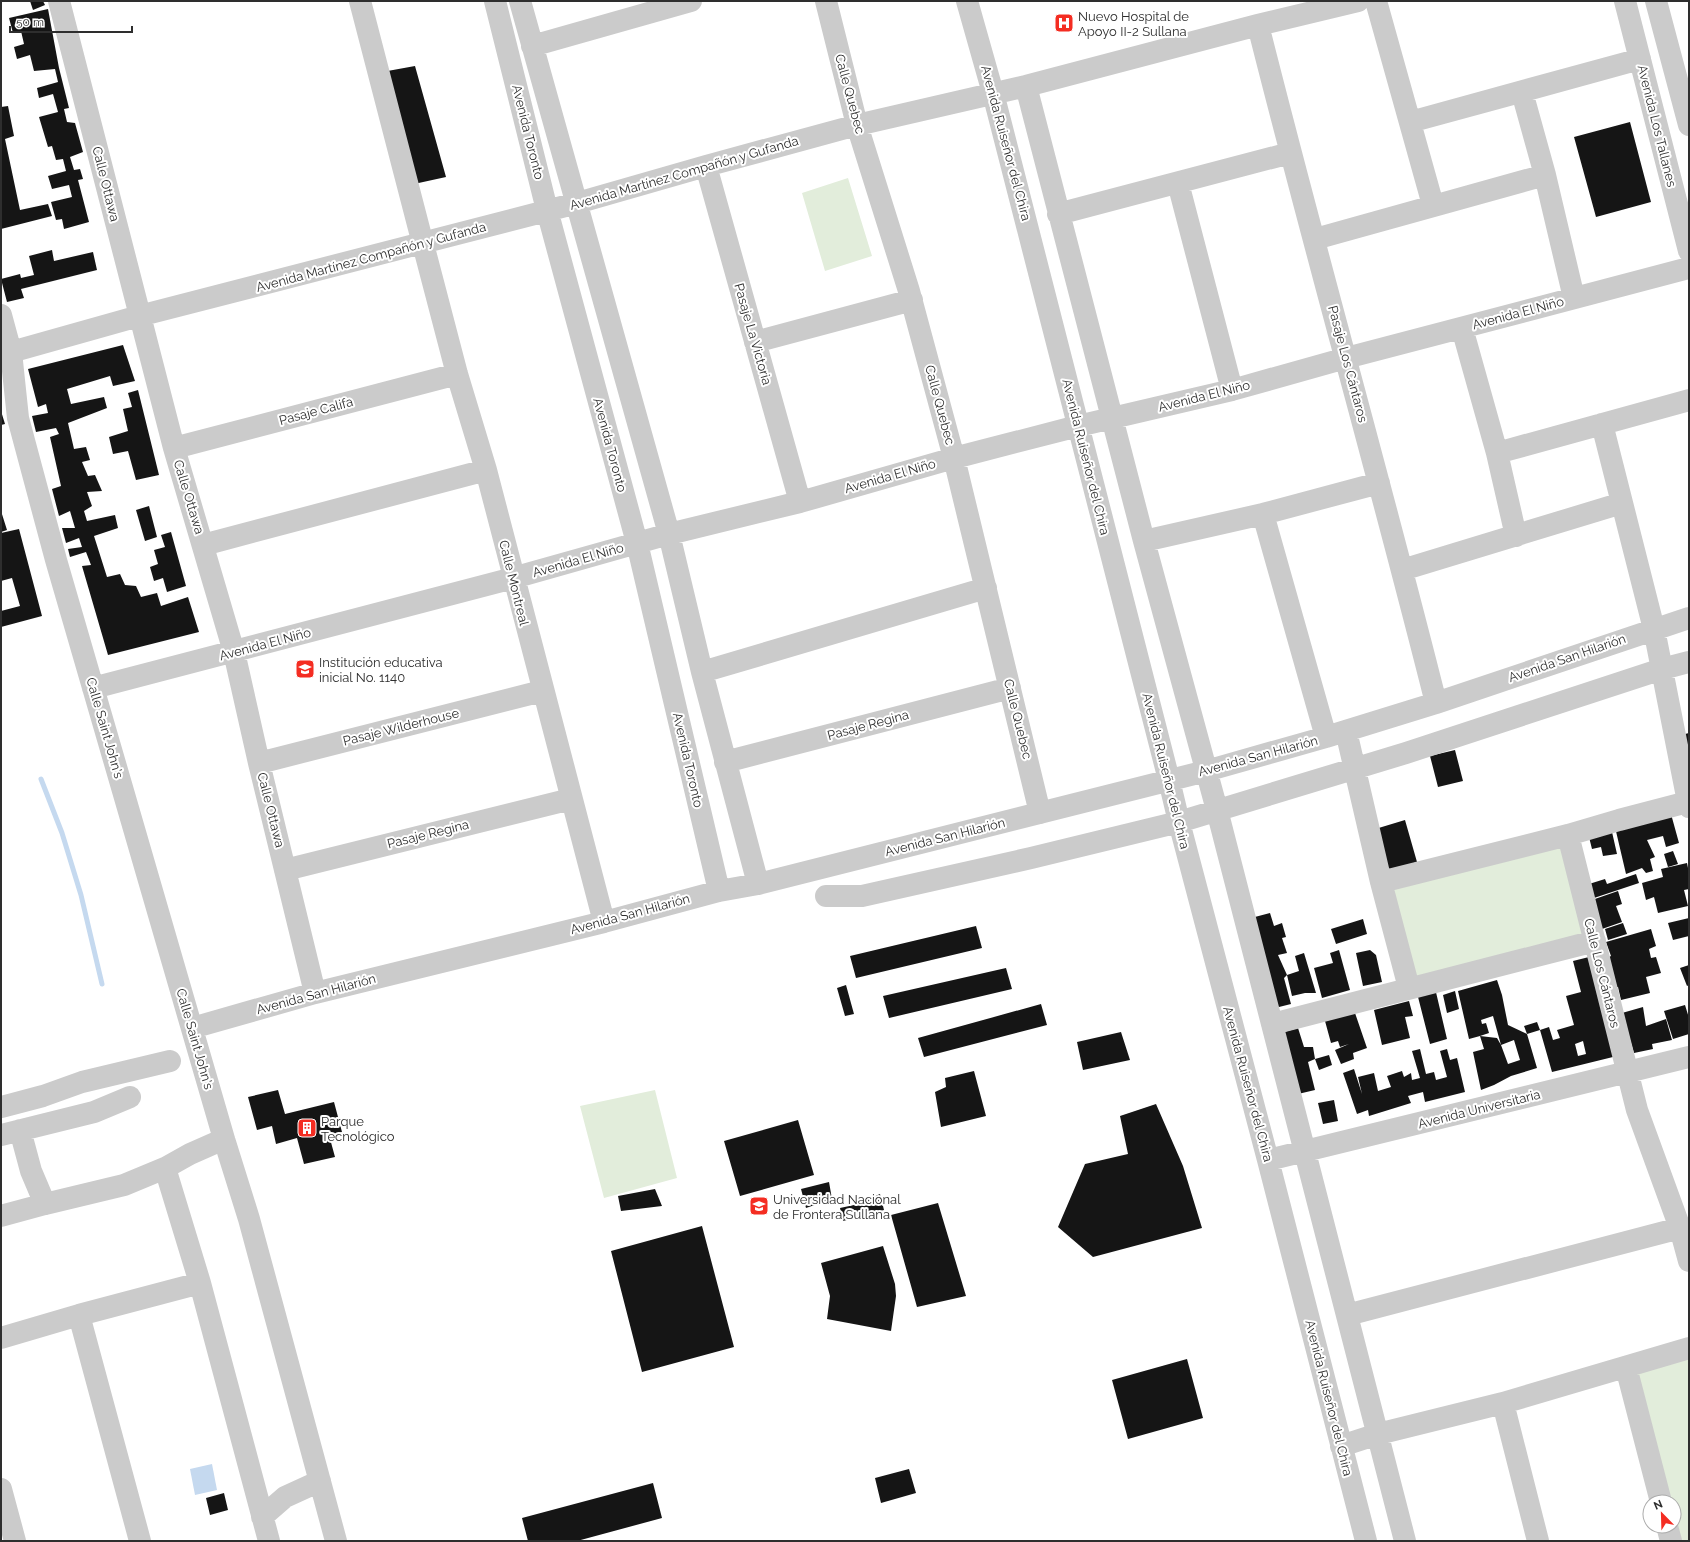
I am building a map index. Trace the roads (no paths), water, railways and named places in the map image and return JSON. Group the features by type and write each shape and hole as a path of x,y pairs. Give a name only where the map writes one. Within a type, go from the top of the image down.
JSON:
{"street":[{"name":"Calle Ottawa","path":"59,1 174,448 234,652 259,763 316,993"},
{"name":"Calle Montreal","path":"360,1 457,374 486,470 542,691 604,922"},
{"name":"Avenida Toronto","path":"495,1 547,210 636,543 719,891"},
{"name":"Avenida Toronto","path":"520,1 668,534 725,762 758,884"},
{"path":"532,46 691,1"},
{"name":"Calle Quebec","path":"826,1 857,125 912,300 954,458 1040,812"},
{"name":"Avenida Ruiseñor del Chira","path":"967,1 994,93 1179,822 1366,1541"},
{"name":"Avenida Martínez Compañón y Gufanda","path":"11,352 139,316 423,244 577,203 857,125 1026,86 1258,25 1358,1"},
{"path":"1376,1 1433,205"},
{"name":"Avenida Los Tallanes","path":"1625,1 1689,251"},
{"path":"1656,1 1681,63 1689,125"},
{"name":"Pasaje Los Cántaros","path":"1258,25 1290,153 1315,239 1436,703"},
{"path":"1410,122 1640,59"},
{"path":"1026,86 1144,541 1206,770 1405,1541"},
{"path":"1522,92 1545,175 1574,298"},
{"path":"1058,214 1290,153"},
{"name":"Pasaje La Victoria","path":"706,166 800,502"},
{"path":"1315,239 1545,175"},
{"path":"1178,183 1232,390"},
{"name":"Avenida El Niño","path":"93,688 513,578 668,534 800,502 954,458 1078,426 1232,390 1346,358 1689,268"},
{"path":"755,342 912,300"},
{"name":"Calle Saint John's","path":"2,320 11,352 18,418 54,551 224,1139 249,1219 336,1541"},
{"path":"1462,328 1497,453 1516,536"},
{"name":"Pasaje Califa","path":"174,448 457,374"},
{"path":"1497,453 1689,400"},
{"path":"1381,882 1568,836 1619,820 1688,805 1654,629 1602,424"},
{"path":"203,545 486,470"},
{"path":"1144,541 1263,514 1379,483"},
{"path":"1402,570 1622,503"},
{"path":"1263,514 1326,737"},
{"path":"702,672 986,588"},
{"name":"Avenida San Hilarión","path":"192,1028 316,993 604,922 719,891 758,884 1206,770 1326,737 1436,703 1689,618"},
{"path":"826,896 862,896 1031,858 1179,822 1355,769 1662,669 1689,662"},
{"name":"Pasaje Regina","path":"725,762 1010,688"},
{"name":"Pasaje Wilderhouse","path":"259,763 542,691"},
{"path":"1346,731 1381,882 1409,988"},
{"name":"Pasaje Regina","path":"285,870 571,799"},
{"name":"Calle Los Cántaros","path":"1568,836 1637,1110 1680,1228 1689,1262"},
{"path":"1272,1024 1595,941"},
{"name":"Avenida Universitaria","path":"1268,1160 1689,1057"},
{"path":"1,1107 43,1096 82,1082 170,1061"},
{"path":"45,1204 31,1171 10,1133 94,1112 132,1106 122,1072"},
{"path":"1,1216 124,1185 165,1168 190,1154 224,1139"},
{"path":"165,1168 200,1283 262,1516 266,1540"},
{"path":"1347,1315 1680,1228"},
{"path":"1,1338 79,1315 200,1283"},
{"path":"79,1315 140,1541"},
{"path":"1341,1446 1378,1434 1503,1403 1689,1348"},
{"path":"1626,1367 1659,1494"},
{"path":"1503,1403 1538,1541"},
{"path":"262,1516 285,1497 320,1480"},
{"path":"1,1489 15,1541"}],"water":[{"path":"212,1464 217,1490 195,1495 190,1469"}],"waterway":[{"path":"41,779 62,833 81,895 102,984"}],"place":[{"name":"Nuevo Hospital de Apoyo II-2 Sullana","path":"1064,23"},
{"name":"Institución educativa inicial No. 1140","path":"305,669"},
{"name":"Parque Tecnológico","path":"307,1128"},
{"name":"Universidad Nacional de Frontera Sullana","path":"759,1206"}]}
